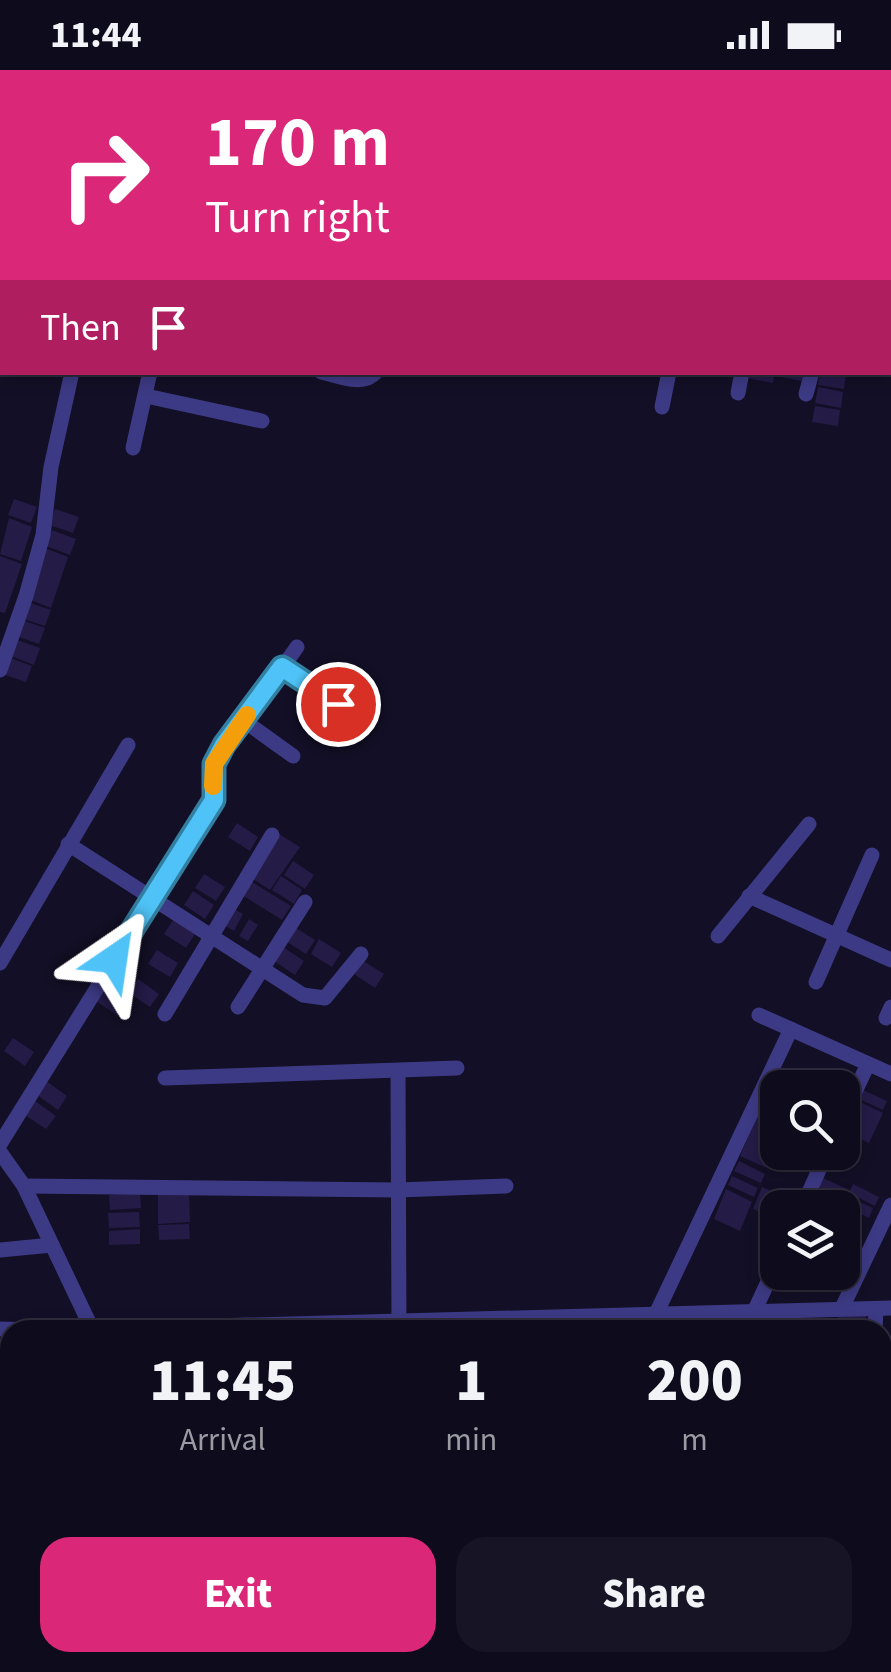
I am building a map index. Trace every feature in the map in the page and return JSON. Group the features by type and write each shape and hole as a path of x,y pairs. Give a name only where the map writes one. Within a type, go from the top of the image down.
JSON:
{"street":[{"path":"0,670 42,535 51,467 71,375"},
{"path":"134,448 150,375"},
{"path":"335,375 368,380 373,375"},
{"path":"662,406 668,375"},
{"path":"738,393 741,375"},
{"path":"806,394 811,375"},
{"path":"146,396 262,421"},
{"path":"0,1144 214,800 214,764 297,647"},
{"path":"282,667 338,704"},
{"path":"243,720 293,756"},
{"path":"0,963 128,745"},
{"path":"718,936 809,824"},
{"path":"166,1014 272,835"},
{"path":"68,844 303,995 321,1000 333,993 361,954"},
{"path":"816,982 872,856"},
{"path":"749,896 891,960"},
{"path":"238,1007 305,902"},
{"path":"760,1014 891,1074"},
{"path":"645,1320 791,1029"},
{"path":"860,1081 868,1064"},
{"path":"165,1078 457,1068"},
{"path":"398,1072 399,1320"},
{"path":"0,1152 24,1186 88,1320"},
{"path":"24,1186 398,1190 506,1186"},
{"path":"842,1308 891,1205"},
{"path":"0,1250 52,1245"},
{"path":"754,1312 764,1290"},
{"path":"656,1320 883,1308"}],"building":[{"path":"748,375 774,375 773,383 747,378"},
{"path":"776,375 803,375 802,381"},
{"path":"820,375 846,375 844,389 818,385"},
{"path":"818,387 843,392 841,408 815,403"},
{"path":"815,406 840,410 838,426 812,422"},
{"path":"14,499 37,507 31,523 8,515"},
{"path":"55,509 79,517 73,533 49,525"},
{"path":"9,518 32,527 21,561 0,554"},
{"path":"52,530 76,539 70,555 46,546"},
{"path":"45,548 68,557 51,608 28,599"},
{"path":"0,556 22,564 5,613 0,612"},
{"path":"27,602 51,610 45,626 21,618"},
{"path":"22,620 45,628 39,644 16,636"},
{"path":"17,640 40,648 34,665 11,656"},
{"path":"8,657 32,666 26,682 2,674"},
{"path":"237,823 258,837 250,851 228,837"},
{"path":"279,834 300,847 270,890 248,876"},
{"path":"293,861 314,875 305,889 284,875"},
{"path":"204,874 225,887 216,901 195,888"},
{"path":"281,876 302,890 294,904 272,890"},
{"path":"247,879 291,906 282,920 239,893"},
{"path":"193,891 214,905 205,919 184,905"},
{"path":"234,909 243,914 234,931 224,925"},
{"path":"249,919 258,925 248,941 239,936"},
{"path":"173,920 195,934 186,948 164,934"},
{"path":"293,926 315,940 306,954 284,940"},
{"path":"319,939 341,953 332,967 311,954"},
{"path":"283,947 304,961 295,975 274,961"},
{"path":"157,950 178,963 170,977 148,964"},
{"path":"362,960 384,974 375,988 354,974"},
{"path":"138,979 159,994 150,1007 129,993"},
{"path":"106,987 127,1002 117,1015 96,1001"},
{"path":"13,1038 34,1052 25,1066 4,1051"},
{"path":"46,1081 67,1096 58,1110 37,1095"},
{"path":"860,1091 887,1101 883,1110 860,1099"},
{"path":"35,1101 56,1116 46,1129 25,1115"},
{"path":"860,1102 883,1113 869,1143 860,1138"},
{"path":"758,1115 760,1116 760,1165 740,1156"},
{"path":"739,1161 765,1174 761,1183 734,1171"},
{"path":"732,1176 758,1188 754,1197 728,1185"},
{"path":"821,1177 847,1189 826,1190 817,1186"},
{"path":"853,1184 879,1197 875,1206 860,1198 860,1190 850,1190"},
{"path":"726,1189 752,1202 740,1231 714,1219"},
{"path":"189,1191 190,1222 158,1224 158,1193"},
{"path":"760,1192 760,1212 753,1209"},
{"path":"140,1193 141,1208 110,1210 109,1195"},
{"path":"860,1202 873,1208 869,1218 860,1214"},
{"path":"139,1212 140,1227 109,1228 108,1213"},
{"path":"189,1224 190,1239 159,1240 158,1225"},
{"path":"140,1229 140,1244 109,1245 109,1231"},
{"path":"838,1309 866,1310 866,1320 838,1320"}],"slow traffic":[{"path":"213,786 214,764 247,715"}],"route":[{"path":"114,959 214,800 214,764 224,745 282,667 338,704"}]}
